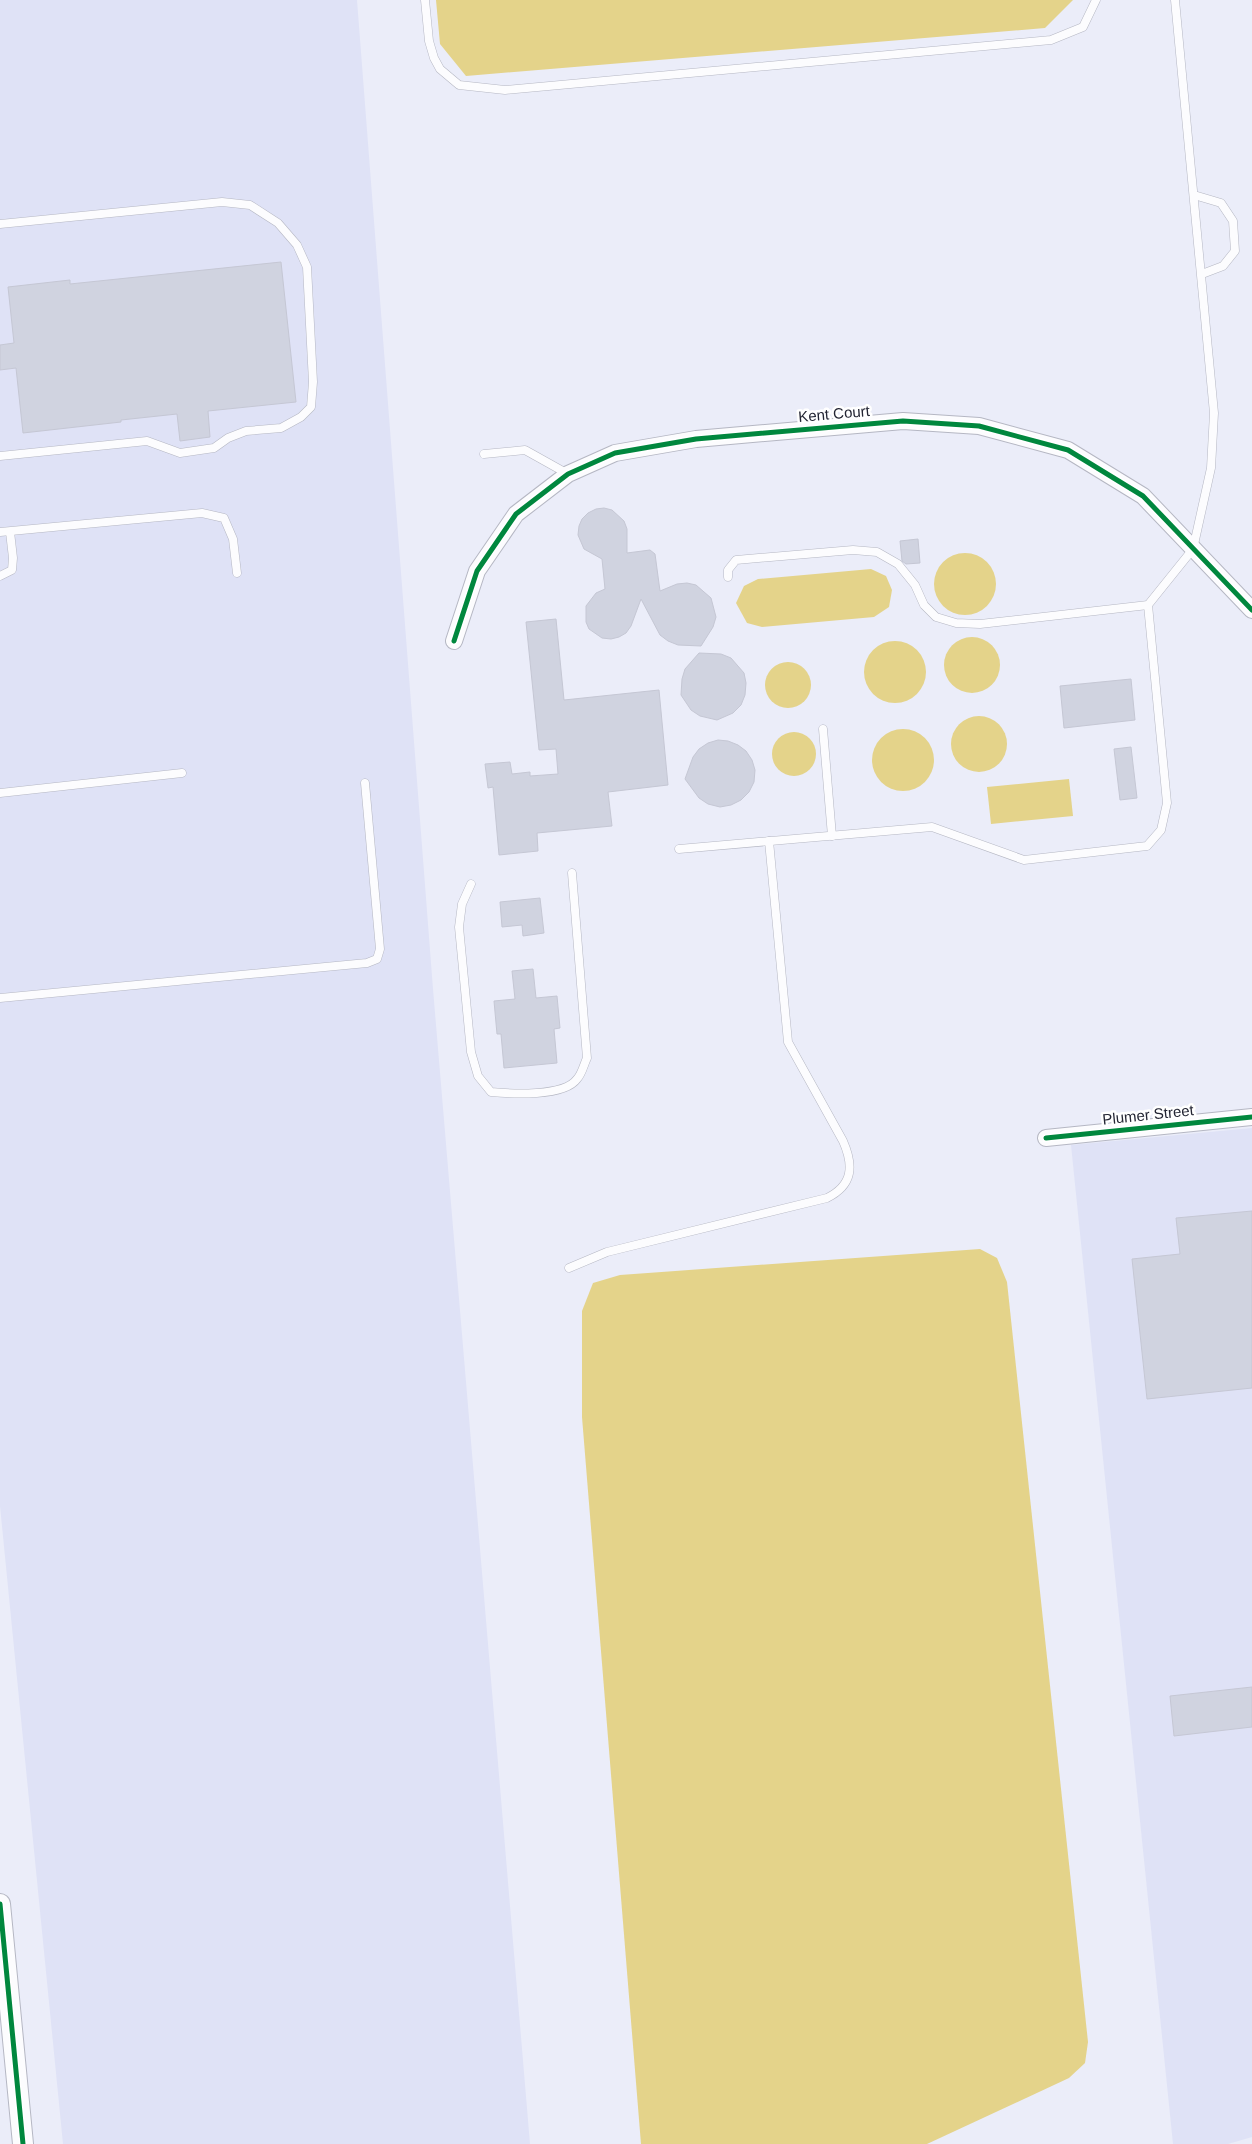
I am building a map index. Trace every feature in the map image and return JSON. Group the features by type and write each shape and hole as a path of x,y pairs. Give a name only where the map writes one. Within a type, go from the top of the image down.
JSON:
{"street":[{"name":"Kent Court","path":"454,641 477,571 482,563 516,514 568,474 615,453 696,439 903,421 979,426 1068,450 1143,496 1252,610"},
{"name":"Plumer Street","path":"1046,1138 1252,1117"},
{"path":"0,1904 23,2144"}],"lane":[{"path":"425,0 429,41 434,58 440,69 459,85 505,90 1051,40 1083,27 1096,0"},
{"path":"679,849 932,827 1024,860 1147,846 1161,830 1167,802 1148,605 1193,549 1211,468 1214,413 1175,0"},
{"path":"1194,195 1221,203 1233,221 1234,251 1223,266 1202,274"},
{"path":"0,224 222,202 250,205 278,223 297,245 307,267 314,382 311,407 301,417 282,428 246,431 228,438 214,448 180,453 147,441 0,456"},
{"path":"484,454 525,450 568,474"},
{"path":"0,532 202,513 224,518 233,539 237,574"},
{"path":"0,576 12,570 13,558 10,532"},
{"path":"728,577 728,570 736,560 853,550 869,551 877,552 898,564 915,584 924,605 936,617 956,623 980,624 1148,605"},
{"path":"823,730 832,836"},
{"path":"0,793 182,773"},
{"path":"0,998 367,963 377,959 380,949 365,783"},
{"path":"569,1268 607,1252 828,1198 840,1192 849,1175 849,1156 843,1141 788,1042 769,841"},
{"path":"471,884 462,904 459,927 471,1052 478,1076 491,1092 514,1094 559,1090 577,1080 587,1058 572,873"}],"shaded area":[{"path":"0,0 357,0 433,989 530,2144 63,2144 0,1506"},
{"path":"436,0 1073,0 1045,28 466,76 440,44"},
{"path":"965,553 977,555 987,562 994,572 996,584 994,596 987,606 977,613 965,615 953,613 943,606 936,596 934,584 936,572 943,562 953,555"},
{"path":"871,569 886,576 892,590 889,607 874,617 762,627 747,623 736,603 744,586 758,579"},
{"path":"972,637 983,639 992,645 998,654 1000,665 998,676 992,685 983,691 972,693 961,691 952,685 946,676 944,665 946,654 952,645 961,639"},
{"path":"895,641 907,644 917,650 923,660 926,672 923,684 917,694 907,700 895,703 883,700 873,694 867,684 864,672 867,660 873,650 883,644"},
{"path":"784,662 792,662 801,666 807,672 811,685 807,698 801,704 792,708 784,708 775,704 769,698 765,689 765,681 769,672 775,666"},
{"path":"979,716 994,721 1002,729 1007,744 1002,759 994,767 979,772 964,767 956,759 951,744 956,729 964,721"},
{"path":"903,729 915,731 925,738 932,748 934,760 932,772 925,782 915,789 903,791 891,789 881,782 874,772 872,760 874,748 881,738 891,731"},
{"path":"798,732 810,738 815,745 815,763 810,770 803,775 790,776 782,773 775,766 772,750 775,742 782,735"},
{"path":"1069,779 1073,816 991,824 987,787"},
{"path":"1252,1128 1252,2137 1228,2144 1173,2144 1071,1145"},
{"path":"980,1249 997,1258 1007,1282 1088,2042 1085,2063 1069,2078 927,2144 641,2144 582,1417 582,1311 593,1283 620,1275"}],"building":[{"path":"281,262 296,402 208,411 210,437 180,441 177,414 23,433 16,368 0,370 0,345 14,343 8,287 70,280 70,284"},
{"path":"604,508 612,510 624,521 627,529 627,553 650,550 655,554 660,591 677,584 687,583 696,585 711,598 716,617 713,627 701,646 678,645 660,635 641,599 631,626 626,633 611,639 602,638 589,629 586,622 586,606 596,593 605,589 602,559 584,549 578,535 579,526 582,519 588,513"},
{"path":"918,539 920,563 906,564 902,561 900,541"},
{"path":"556,619 564,700 659,690 668,785 608,792 612,826 537,833 538,851 499,855 493,787 488,788 485,764 510,762 512,774 530,772 530,776 558,774 556,749 539,750 526,622"},
{"path":"699,653 721,654 731,658 744,673 746,683 745,695 741,705 733,713 717,720 700,716 691,710 681,695 685,669"},
{"path":"1131,679 1135,720 1064,728 1060,686"},
{"path":"718,740 728,741 746,751 752,760 755,770 754,782 749,792 741,800 731,805 720,807 708,804 699,798 685,779 693,757 699,749 708,743"},
{"path":"1131,747 1137,798 1120,800 1114,749"},
{"path":"540,898 544,933 523,936 522,925 502,927 500,902"},
{"path":"533,969 536,998 557,996 560,1028 554,1029 557,1063 504,1068 501,1034 497,1034 494,1001 515,999 512,971"},
{"path":"1252,1211 1252,1388 1147,1399 1132,1259 1180,1254 1176,1218"},
{"path":"1252,1687 1252,1727 1174,1736 1170,1696"}],"cycle path":[{"path":"454,641 477,571 516,514 568,474 615,453 696,439 903,421 979,426 1068,450 1143,496 1252,610"},
{"path":"1046,1138 1252,1117"},
{"path":"0,1904 23,2144"}]}
